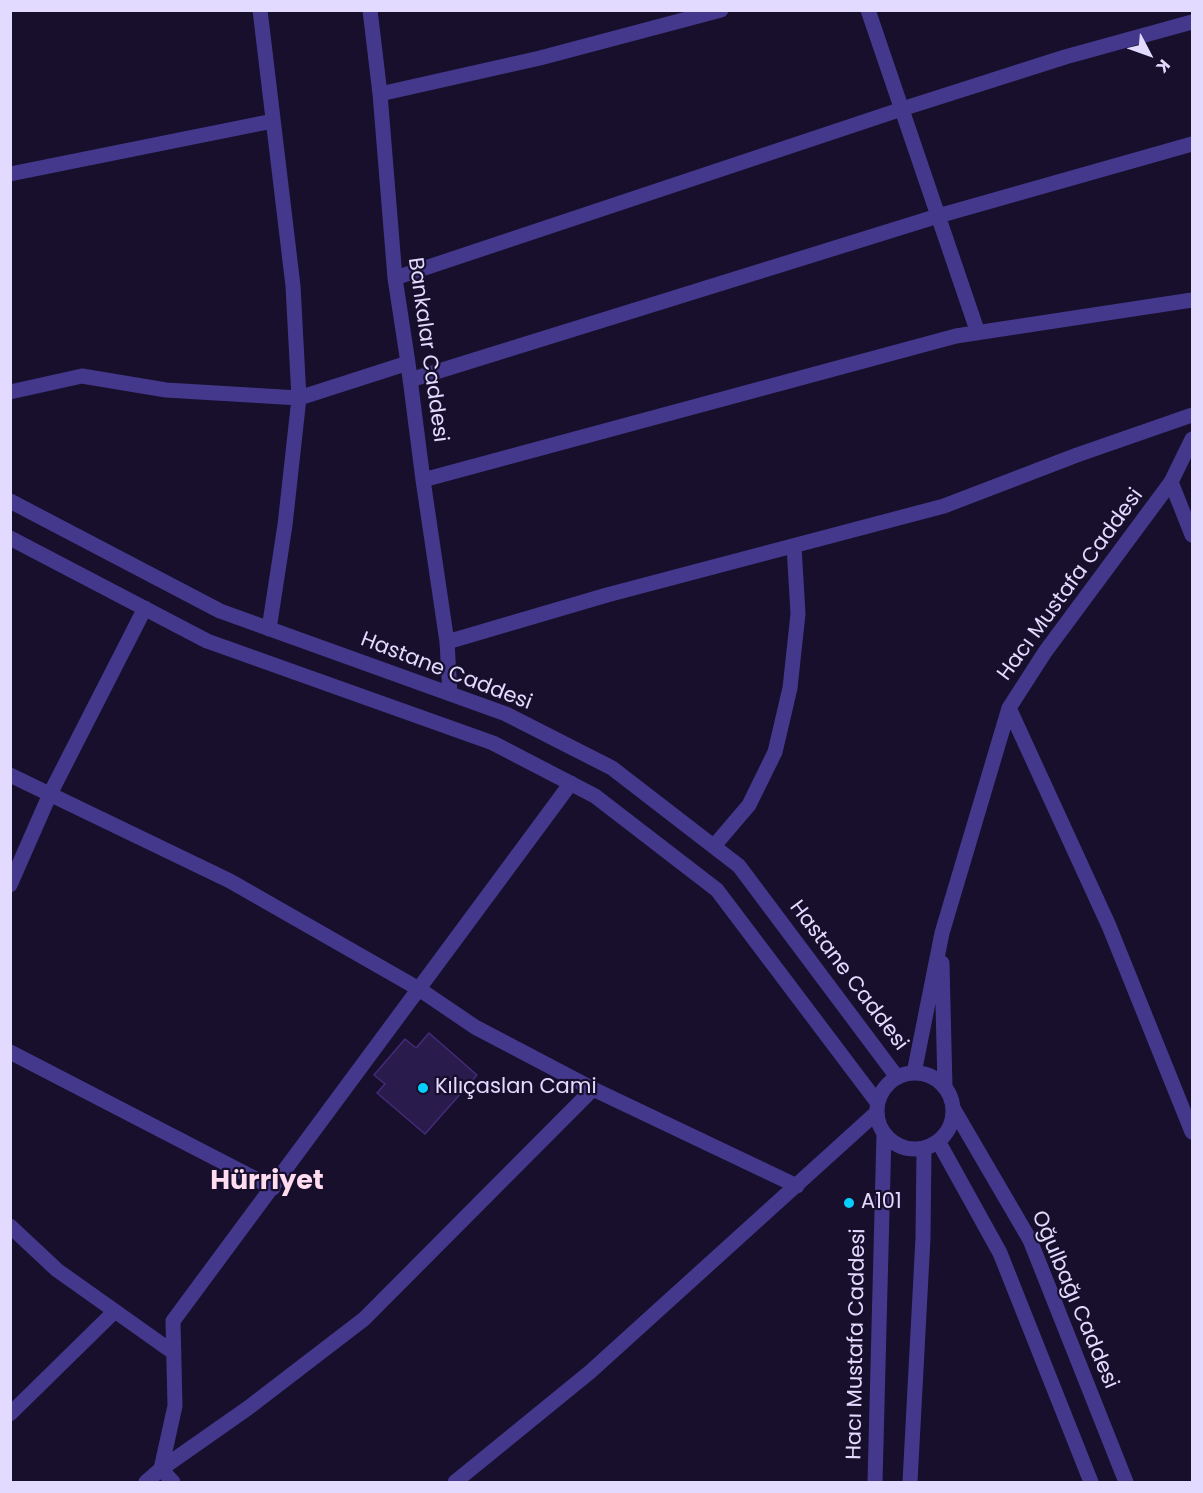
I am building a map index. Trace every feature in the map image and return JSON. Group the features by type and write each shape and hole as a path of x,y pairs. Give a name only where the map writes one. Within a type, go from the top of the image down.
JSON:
{"street":[{"path":"260,10 293,286 299,398 285,525 269,629"},
{"name":"Bankalar Caddesi","path":"370,10 380,94 395,278 447,642 450,694"},
{"path":"380,94 540,58 721,10"},
{"path":"868,10 978,333"},
{"path":"395,278 902,109 1065,57 1192,22"},
{"path":"10,174 273,121"},
{"path":"410,381 938,216 1192,144"},
{"path":"423,480 944,339 1192,300"},
{"path":"10,392 82,376 166,390 299,398 408,363"},
{"path":"447,642 607,595 944,506 1077,455 1192,415"},
{"name":"Hacı Mustafa Caddesi","path":"942,933 1009,708 1045,652 1171,482 1192,439"},
{"path":"1171,482 1192,536"},
{"name":"Hastane Caddesi","path":"10,501 220,611 506,714 612,768 739,866 897,1077"},
{"path":"10,538 207,641 493,743 595,796 717,890 877,1108"},
{"path":"714,846 749,805 775,752 790,688 798,614 795,546"},
{"path":"10,885 50,794 145,608"},
{"path":"1009,708 1109,926 1192,1132"},
{"path":"10,775 230,881 419,989 475,1027 593,1089 797,1186"},
{"path":"161,1469 175,1406 173,1321 571,783"},
{"path":"914,1073 942,933"},
{"path":"942,933 945,1087"},
{"path":"10,1052 273,1188"},
{"path":"914,1073 926,1074 945,1087 950,1097 953,1108 952,1120 947,1132 938,1141 924,1149 902,1148 884,1134 879,1124 877,1108 881,1092 897,1077 914,1073"},
{"path":"146,1482 248,1408 364,1319 593,1089"},
{"path":"455,1482 590,1372 797,1186 877,1108"},
{"name":"Oğulbağı Caddesi","path":"953,1108 1030,1240 1126,1482"},
{"name":"Hacı Mustafa Caddesi","path":"875,1482 884,1134"},
{"path":"938,1141 1000,1253 1091,1482"},
{"path":"910,1482 923,1238 924,1149"},
{"path":"10,1226 57,1270 174,1353"},
{"path":"10,1414 114,1311"},
{"path":"161,1469 173,1482"}],"building":[{"name":"Kılıçaslan Cami","path":"429,1033 477,1075 425,1134 377,1093 385,1084 374,1075 405,1039 416,1048"}],"place":[{"name":"Kılıçaslan Cami","path":"423,1088"},
{"name":"A101","path":"849,1203"}],"district":[{"name":"Hürriyet","path":"267,1182"}]}
